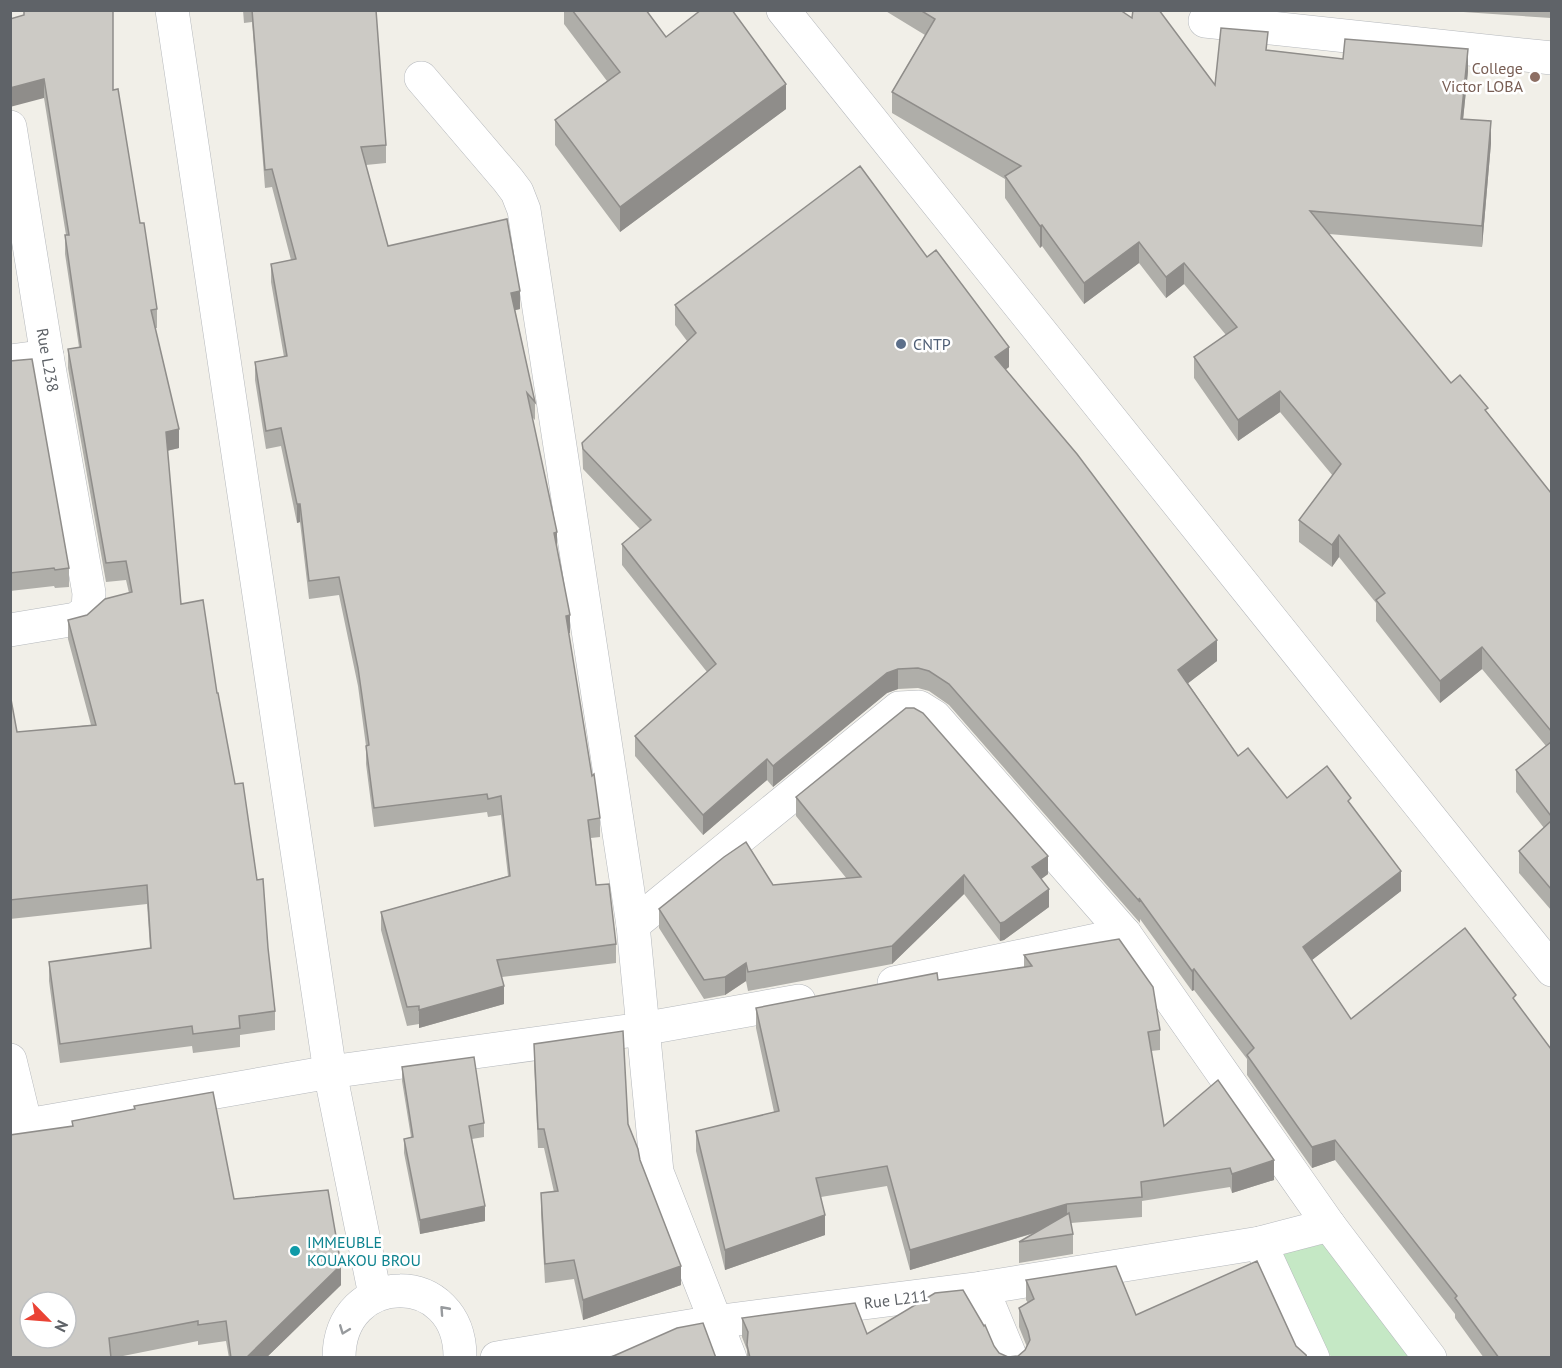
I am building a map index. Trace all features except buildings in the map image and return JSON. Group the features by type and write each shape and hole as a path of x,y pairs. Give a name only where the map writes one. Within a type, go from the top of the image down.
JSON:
{"street":[{"path":"171,10 330,1072 375,1295"},
{"path":"783,10 1551,970"},
{"path":"1205,21 1551,58"},
{"path":"421,78 508,180 517,192 524,210 633,925 657,1172 730,1358"},
{"name":"Rue L238","path":"10,127 47,356 89,592 88,610 76,619 10,630"},
{"path":"10,361 47,356"},
{"path":"633,925 899,708 918,707 935,717 1125,934 1329,1225 1430,1358"},
{"path":"870,988 1125,934"},
{"path":"10,1060 18,1127 330,1072 642,1029 824,996"},
{"name":"Rue L211","path":"497,1358 714,1322 982,1288 1260,1243 1329,1225"},
{"path":"1260,1243 1313,1358"},
{"path":"982,1288 1011,1358"},
{"path":"339,1358 339,1342 345,1323 358,1307 375,1295 397,1290 419,1292 438,1303 453,1320 461,1341 460,1358"}],"green space":[{"path":"1327,1243 1418,1357 1331,1357 1277,1255"}],"place":[{"name":"College Victor LOBA","path":"1535,77"},
{"name":"CNTP","path":"901,344"},
{"name":"IMMEUBLE KOUAKOU BROU","path":"295,1251"}]}
